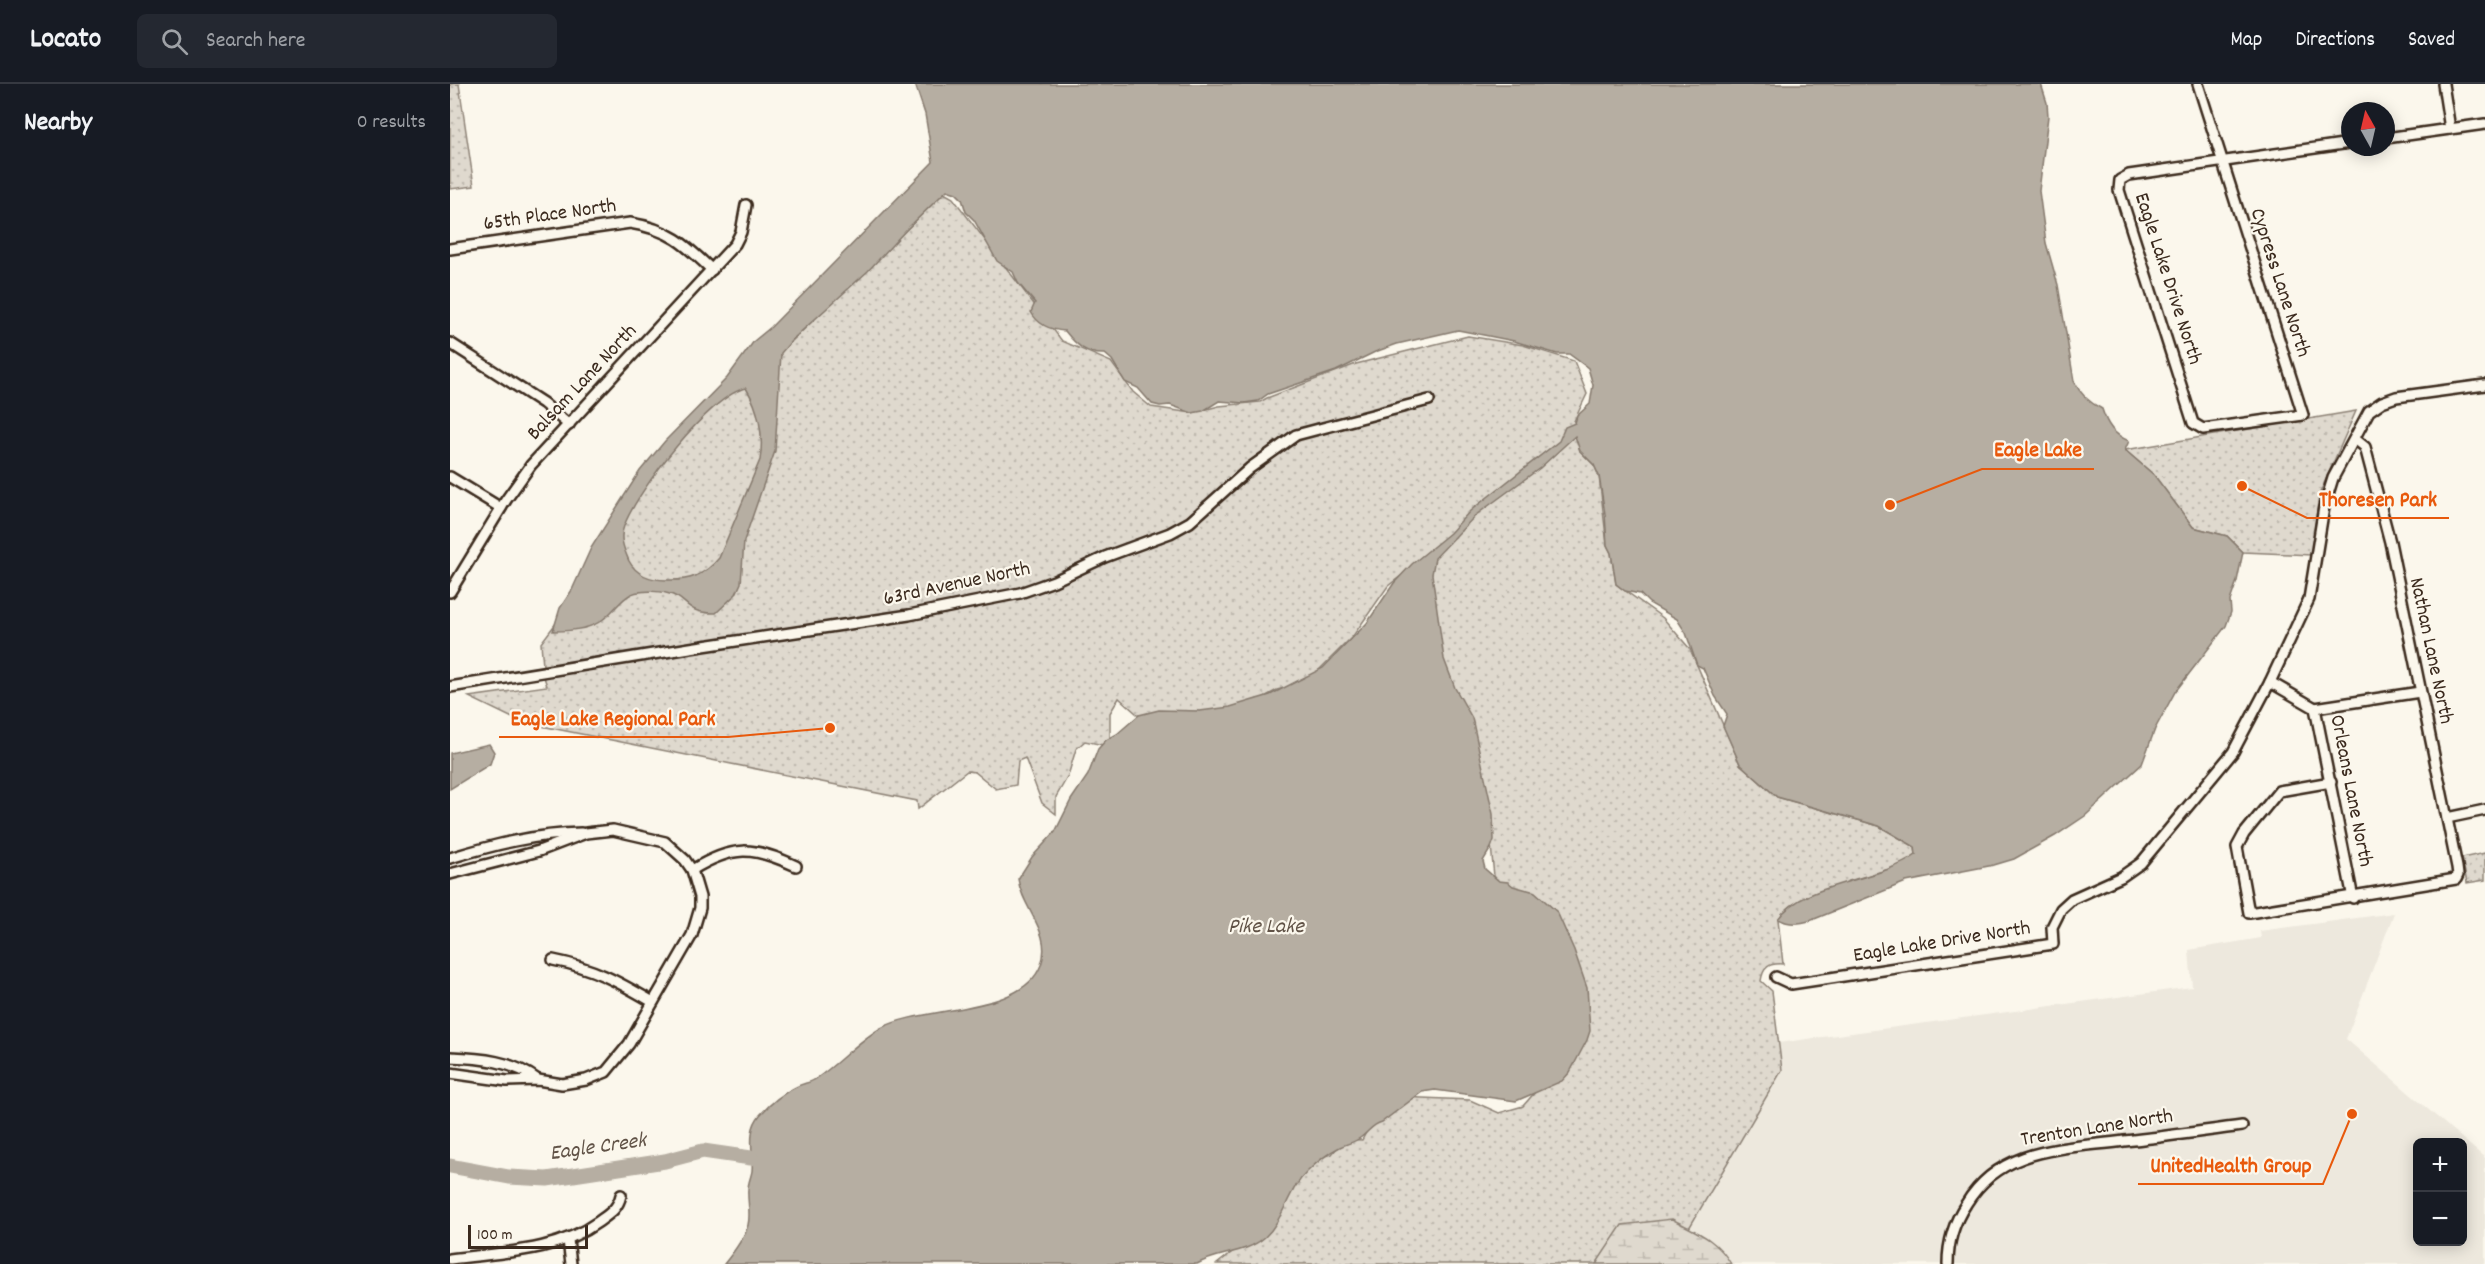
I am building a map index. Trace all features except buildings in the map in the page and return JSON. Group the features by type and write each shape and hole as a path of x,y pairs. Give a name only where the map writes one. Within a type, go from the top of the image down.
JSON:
{"street":[{"path":"2198,84 2222,162 2341,144"},
{"path":"2443,84 2450,129"},
{"path":"2395,137 2485,124"},
{"name":"Cypress Lane North","path":"2197,427 2203,429 2303,415 2222,162"},
{"name":"Eagle Lake Drive North","path":"2197,427 2190,412 2119,184 2124,177 2129,175 2222,162"},
{"name":"Balsam Lane North","path":"450,592 501,508 531,465 735,244 741,232 746,205"},
{"name":"65th Place North","path":"450,249 611,224 630,224 649,226 678,239 712,270"},
{"path":"450,343 525,390 569,425"},
{"name":"Eagle Lake Drive North","path":"1776,977 1791,984 2053,944 2052,927 2061,909 2072,899 2132,871 2141,863 2233,752 2271,682 2309,599 2329,489 2369,411 2382,402 2396,397 2485,385"},
{"name":"63rd Avenue North","path":"450,687 679,649 878,620 1020,593 1054,581 1105,556 1170,533 1190,522 1250,468 1296,435 1429,400"},
{"name":"Nathan Lane North","path":"2353,897 2451,881 2458,876 2388,533 2365,447 2355,438"},
{"path":"450,477 501,508"},
{"name":"Orleans Lane North","path":"2271,682 2315,708 2353,897"},
{"path":"2315,708 2420,692"},
{"path":"2331,782 2278,791 2244,834 2237,847 2249,913 2353,897"},
{"path":"2447,818 2485,810"},
{"path":"450,858 500,843 549,834 613,830 665,842 685,860 692,870 700,897 692,935 622,1054 606,1072 596,1077 562,1084 538,1080 507,1081 450,1073"},
{"path":"450,874 539,851 586,833"},
{"path":"692,870 723,853 744,850 777,856 796,866"},
{"path":"553,960 606,974 653,1002"},
{"path":"450,1057 500,1062 524,1069 538,1080"},
{"name":"Trenton Lane North","path":"1948,1264 1952,1233 1969,1199 1983,1181 2016,1159 2050,1150 2242,1126"},
{"path":"450,1259 538,1248 568,1240 612,1212 619,1203 621,1195"},
{"path":"568,1240 571,1264"}],"shaded area":[{"path":"2394,913 2346,1039 2462,1138 2413,1138 2413,1246 2467,1246 2467,1143 2485,1158 2485,1264 1668,1264 1782,1070 1778,1043 2192,987 2189,950 2261,938 2260,931"}],"green space":[{"path":"450,84 459,84 474,186 450,189"},
{"path":"944,193 953,198 1062,341 1111,362 1133,392 1151,407 1192,413 1219,406 1260,402 1356,364 1468,336 1523,345 1574,361 1587,394 1574,421 1580,451 1594,465 1599,476 1607,545 1611,553 1616,584 1663,618 1690,649 1740,764 1777,797 1879,826 1915,847 1916,855 1903,865 1849,881 1778,919 1783,964 1768,967 1763,972 1761,981 1772,991 1782,1070 1668,1264 1217,1264 1240,1246 1305,1161 1332,1154 1344,1139 1362,1140 1376,1114 1398,1097 1470,1100 1499,1113 1523,1106 1556,1068 1502,887 1494,876 1488,815 1401,576 1388,586 1353,636 1307,682 1277,690 1229,717 1155,730 1119,698 1110,713 1110,739 1103,745 1085,741 1076,749 1068,776 1056,797 1056,814 1042,803 1025,758 1018,761 1016,785 996,789 975,772 967,771 918,809 917,801 521,722 469,697 547,686 541,643 587,582 663,457 743,372 787,346"},
{"path":"2356,411 2319,495 2311,555 2243,552 2227,536 2193,527 2154,475 2125,450"},
{"path":"2485,853 2485,880 2467,883 2462,858"},
{"path":"1672,1219 1713,1242 1731,1264 1596,1264 1622,1225"}],"water":[{"name":"Pike Lake","path":"915,84 2041,84 2047,103 2048,116 2039,191 2046,243 2058,285 2074,381 2086,398 2102,409 2112,429 2129,441 2125,450 2154,475 2193,527 2227,536 2243,552 2226,626 2175,692 2155,729 2142,764 2085,816 2014,859 1906,882 1812,920 1799,923 1787,922 1778,919 1805,897 1900,864 1916,855 1915,847 1879,826 1777,797 1740,764 1723,726 1727,714 1715,696 1703,668 1697,665 1686,633 1677,619 1649,603 1640,594 1625,591 1616,584 1611,553 1607,545 1599,476 1594,465 1580,451 1575,436 1540,468 1476,515 1435,558 1432,574 1444,659 1455,688 1472,718 1493,814 1494,840 1483,861 1485,869 1499,881 1535,892 1557,912 1574,950 1587,988 1590,1031 1570,1072 1562,1081 1516,1101 1435,1090 1422,1092 1363,1136 1322,1158 1295,1187 1277,1222 1265,1237 1249,1247 1197,1264 724,1264 741,1241 748,1225 748,1187 752,1171 753,1128 760,1115 768,1107 791,1089 815,1080 864,1039 881,1028 921,1015 993,1001 1014,993 1030,981 1041,965 1044,953 1043,942 1018,879 1032,857 1055,832 1071,800 1088,775 1098,749 1106,740 1117,734 1139,715 1159,710 1200,711 1230,707 1270,695 1323,668 1367,623 1394,583 1412,564 1450,533 1470,511 1559,441 1565,427 1575,423 1577,416 1590,404 1593,385 1588,368 1569,354 1557,354 1514,341 1458,330 1397,344 1336,371 1268,394 1258,401 1244,403 1219,401 1203,411 1192,413 1170,405 1152,404 1138,388 1125,382 1112,360 1105,354 1087,351 1065,331 1049,328 1037,320 1031,312 1035,303 1018,283 1013,272 997,261 974,220 966,212 962,199 956,193 947,190 868,271 793,339 781,353 775,451 744,541 741,583 736,594 716,613 705,613 692,608 674,595 652,591 634,593 592,626 553,631 560,608 572,590 591,548 640,471 665,441 727,378 754,341 771,327 933,162 925,114","holes":["746,388 759,423 760,460 719,558 702,573 682,579 655,579 640,574 629,561 622,539 624,526 631,510 676,446 714,408 731,395"]},
{"path":"489,744 494,752 490,764 450,789 450,753"}],"waterway":[{"name":"Eagle Creek","path":"450,1166 509,1177 547,1179 665,1161 703,1151 751,1158"}],"place":[{"name":"Thoresen Park","path":"2242,486"},
{"name":"Eagle Lake","path":"1890,505"},
{"name":"Eagle Lake Regional Park","path":"830,728"},
{"name":"UnitedHealth Group","path":"2352,1114"}]}
